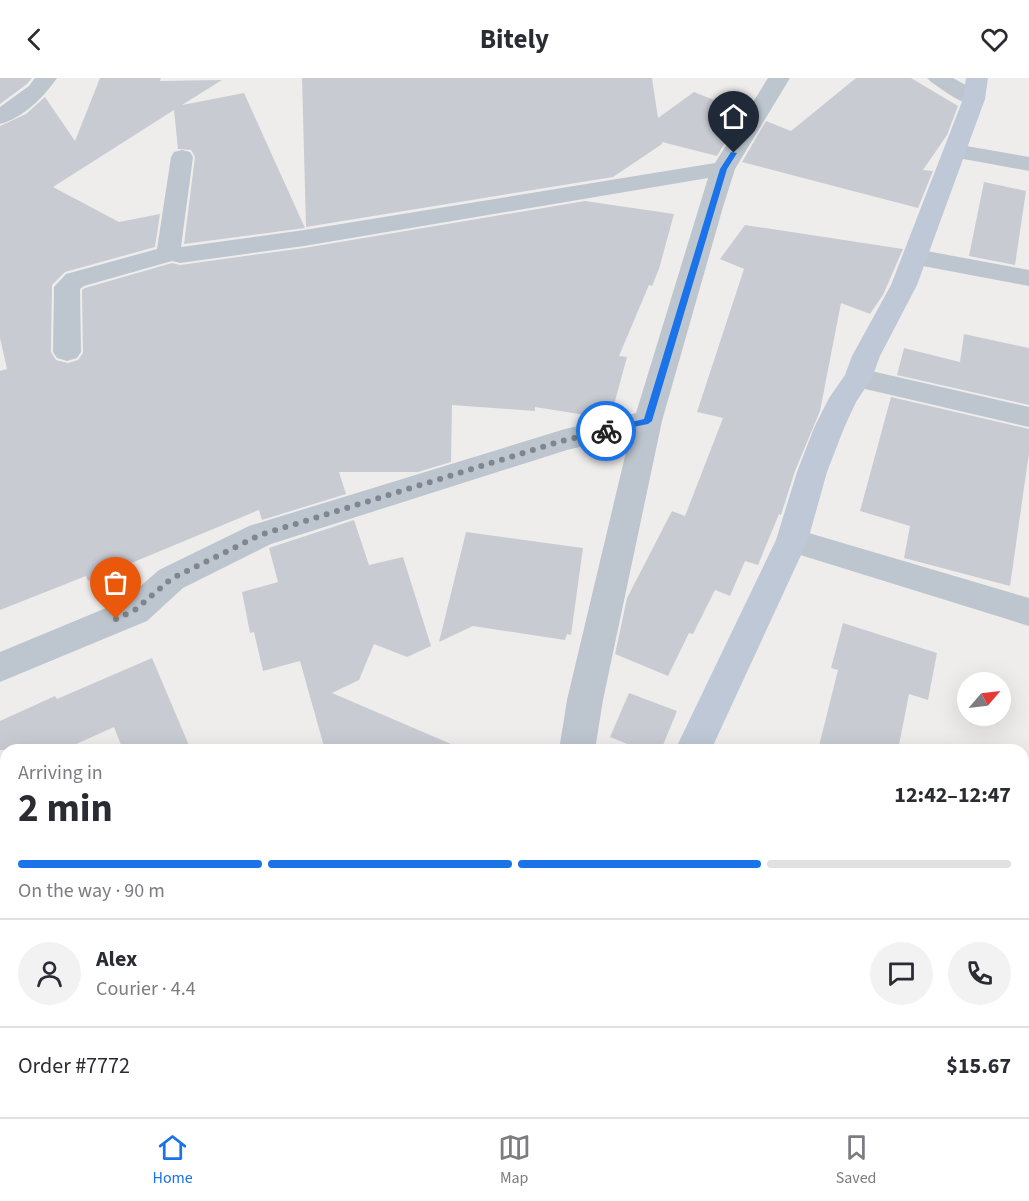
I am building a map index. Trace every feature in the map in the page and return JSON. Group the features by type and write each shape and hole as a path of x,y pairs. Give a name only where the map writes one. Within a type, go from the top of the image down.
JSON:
{"street":[{"path":"0,117 37,91 46,78"},
{"path":"578,744 585,700 648,421 723,169 779,78"},
{"path":"696,744 792,540 809,481 829,428 843,398 858,378 916,257 955,151 976,89 938,78"},
{"path":"955,151 1029,164"},
{"path":"171,253 168,247 182,157"},
{"path":"67,352 67,287 75,280 171,253 180,255 293,239 552,195 723,169"},
{"path":"916,257 1029,278"},
{"path":"858,378 1029,417"},
{"path":"0,667 135,610 171,579 260,535 565,440 648,421"},
{"path":"792,540 1029,612"}],"building":[{"path":"0,78 32,78 0,104"},
{"path":"100,78 161,78 160,81 222,80 182,105 244,93 305,228 184,244 195,157 191,150 178,149 174,110 53,187 119,222 160,214 155,247 65,272 52,285 51,352 56,360 68,363 78,360 83,353 82,290 172,263 180,265 304,248 585,201 674,214 659,269 652,286 649,285 619,356 627,357 611,416 604,418 535,407 535,411 452,405 451,462 418,472 339,472 346,494 262,520 259,510 88,581 86,576 0,610 0,371 7,369 0,338 0,126 26,114 45,97 75,141"},
{"path":"302,78 652,78 658,118 694,92 744,112 717,156 662,142 613,177 306,227"},
{"path":"856,78 911,78 958,106 947,135 923,170 933,171 918,208 742,162 766,121 791,131"},
{"path":"984,182 1026,191 1015,265 969,256"},
{"path":"745,225 903,249 883,295 870,314 841,303 820,411 795,471 781,515 779,514 758,565 745,561 730,596 715,590 693,634 689,633 668,676 615,654 627,598 672,511 685,516 723,418 697,412 744,269 720,259"},
{"path":"964,334 1029,348 1029,405 897,375 904,348 960,362"},
{"path":"891,397 1029,429 1029,453 1010,586 904,558 910,526 860,511"},
{"path":"354,520 369,565 403,557 431,646 407,657 374,644 359,680 332,693 451,744 323,744 300,661 263,671 254,632 250,633 242,592 278,582 269,548"},
{"path":"466,532 583,548 571,635 567,634 565,640 473,626 439,642"},
{"path":"843,623 937,653 928,700 909,694 899,744 820,744 838,670 831,668"},
{"path":"152,658 188,744 121,744 114,727 76,744 0,744 0,721 55,696 57,699"},
{"path":"629,693 677,711 663,744 627,744 610,737"}],"way so far":[{"path":"116,619 135,610 171,579 260,535 565,440 606,431"}],"route":[{"path":"606,431 648,421 723,169 734,153"}]}
